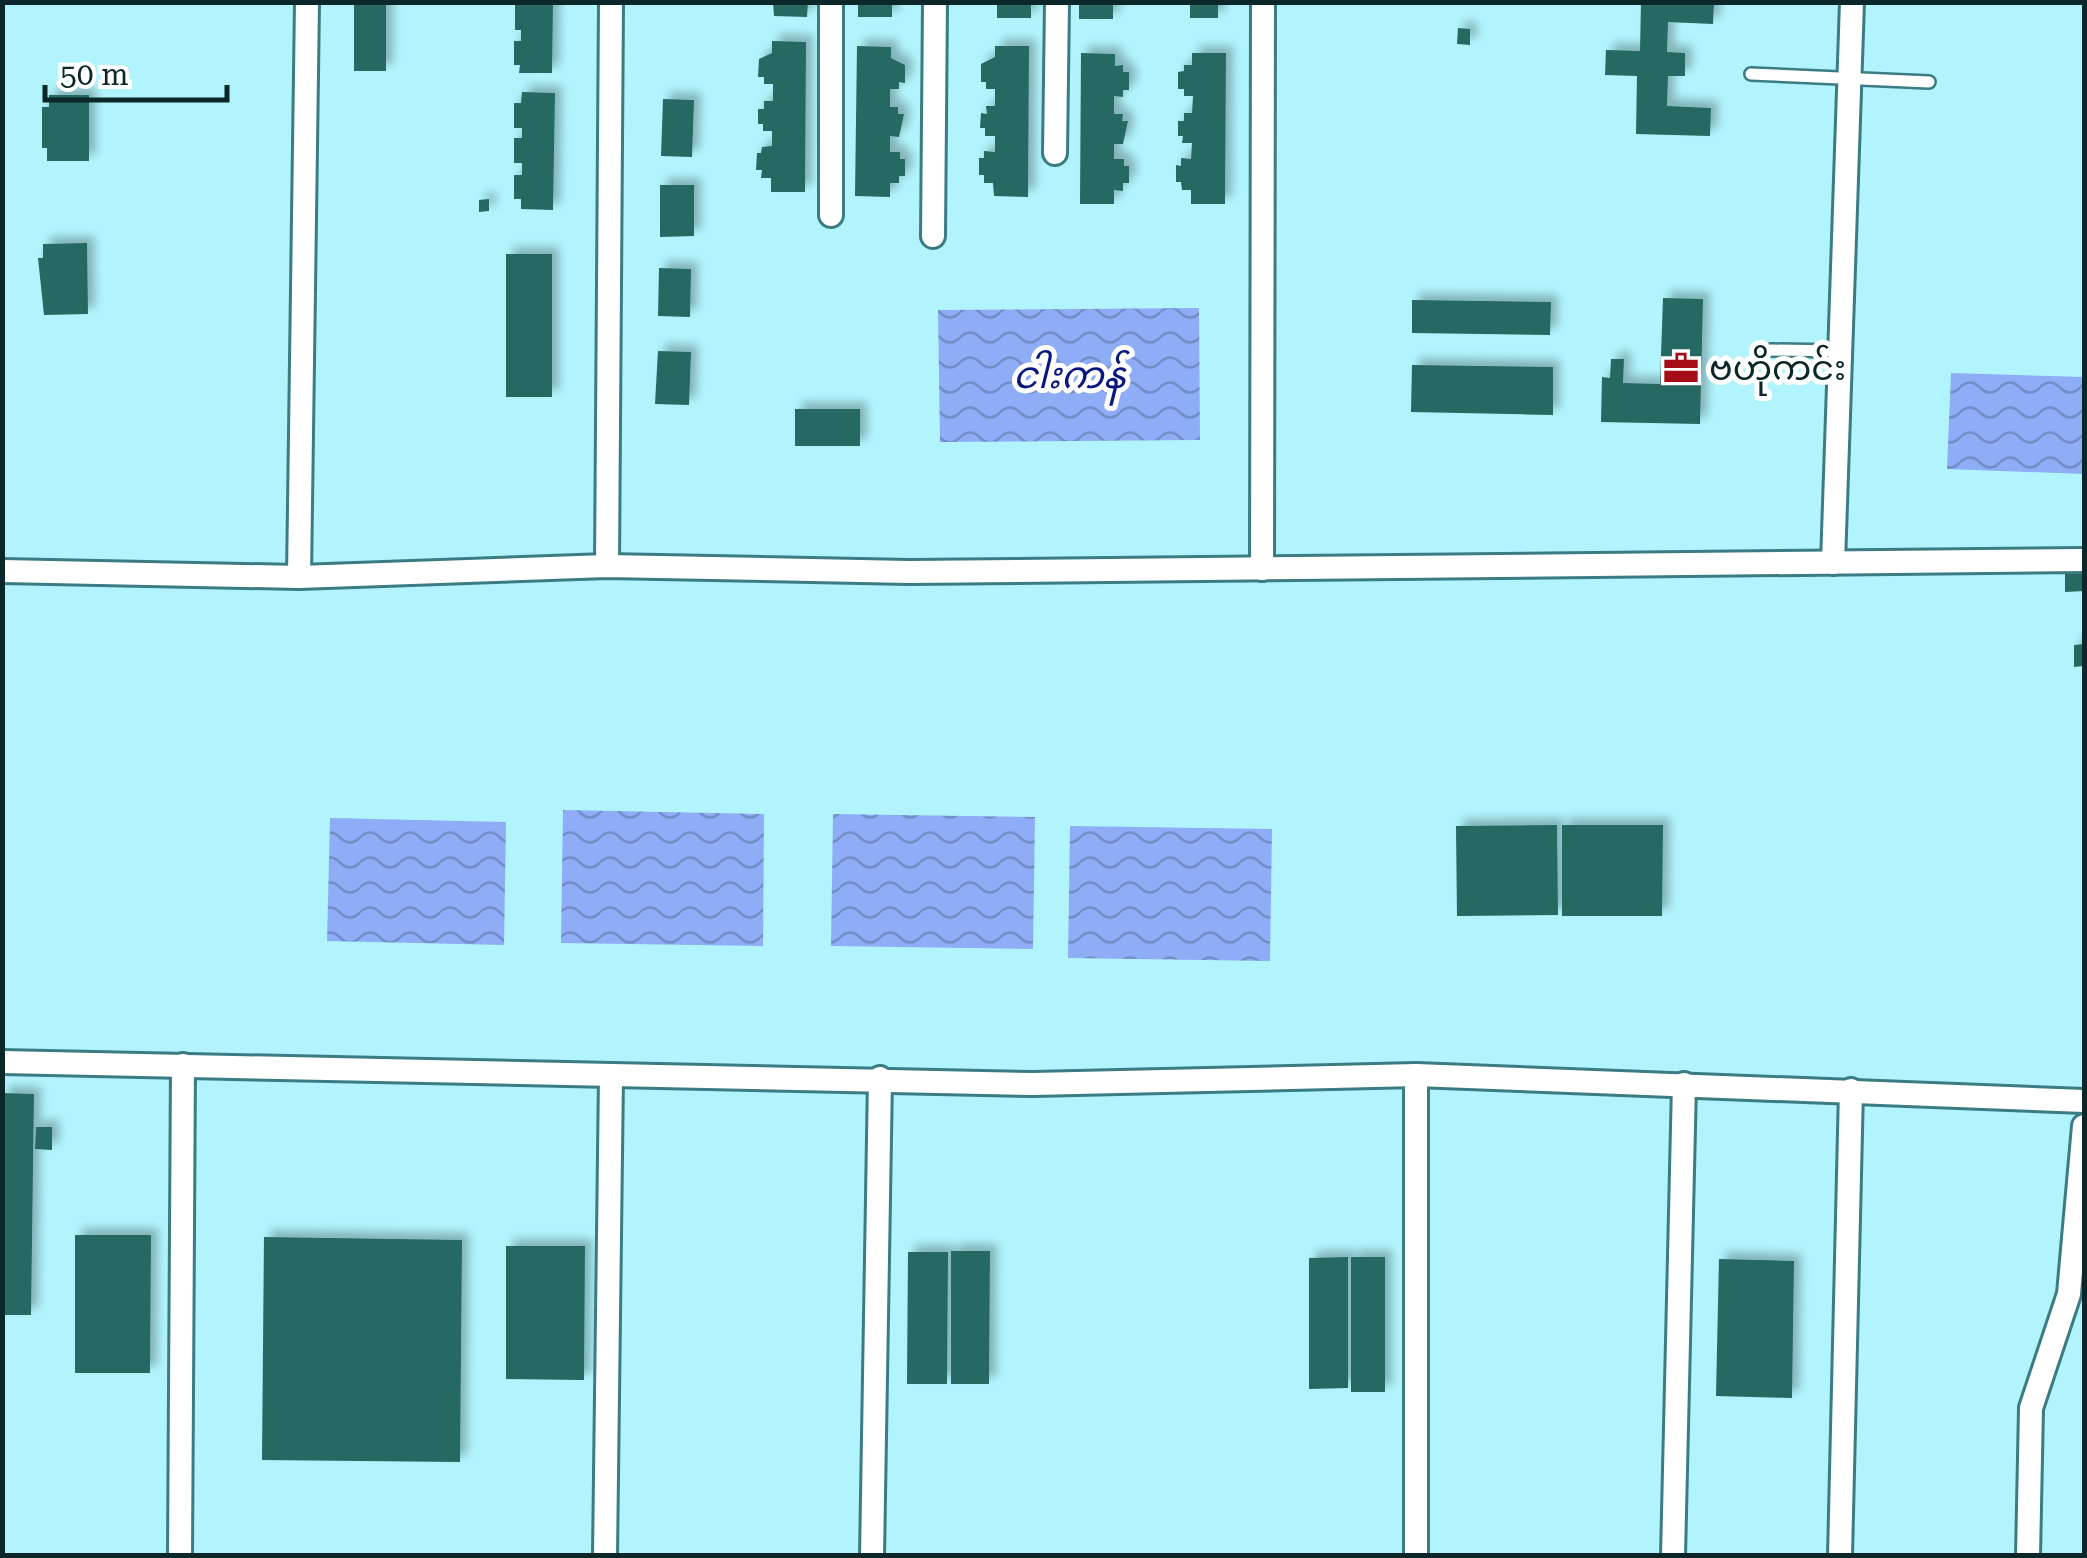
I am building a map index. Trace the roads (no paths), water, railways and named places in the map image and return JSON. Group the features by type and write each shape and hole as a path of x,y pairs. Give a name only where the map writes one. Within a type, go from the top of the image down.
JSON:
{"street":[{"path":"299,577 307,2"},
{"path":"607,566 610,2"},
{"path":"831,2 831,214"},
{"path":"933,236 935,2"},
{"path":"1055,153 1057,2"},
{"path":"1262,569 1263,2"},
{"path":"1834,562 1852,2"},
{"path":"2,571 299,577 607,566 909,572 2084,560"},
{"path":"2,1062 1034,1084 1416,1075 2084,1101"},
{"path":"180,1556 183,1065"},
{"path":"605,1556 611,1075"},
{"path":"1416,1075 1416,1556"},
{"path":"872,1556 880,1078"},
{"path":"1673,1556 1684,1084"},
{"path":"1840,1556 1851,1090"},
{"path":"2028,1556 2031,1408 2069,1294 2084,1126"}],"lane":[{"path":"1751,74 1929,82"},
{"path":"1771,350 1840,351"}],"water":[{"name":"ငါးကန်","path":"1199,308 1200,440 940,442 938,310"},
{"path":"1951,373 2084,377 2084,474 1947,469"},
{"path":"563,810 764,814 763,946 561,943"},
{"path":"833,814 1035,817 1033,949 831,946"},
{"path":"330,818 506,822 504,945 327,941"},
{"path":"1070,826 1272,829 1270,961 1068,958"}],"place":[{"name":"ဗဟိုကင်း","path":"1681,368"}]}
